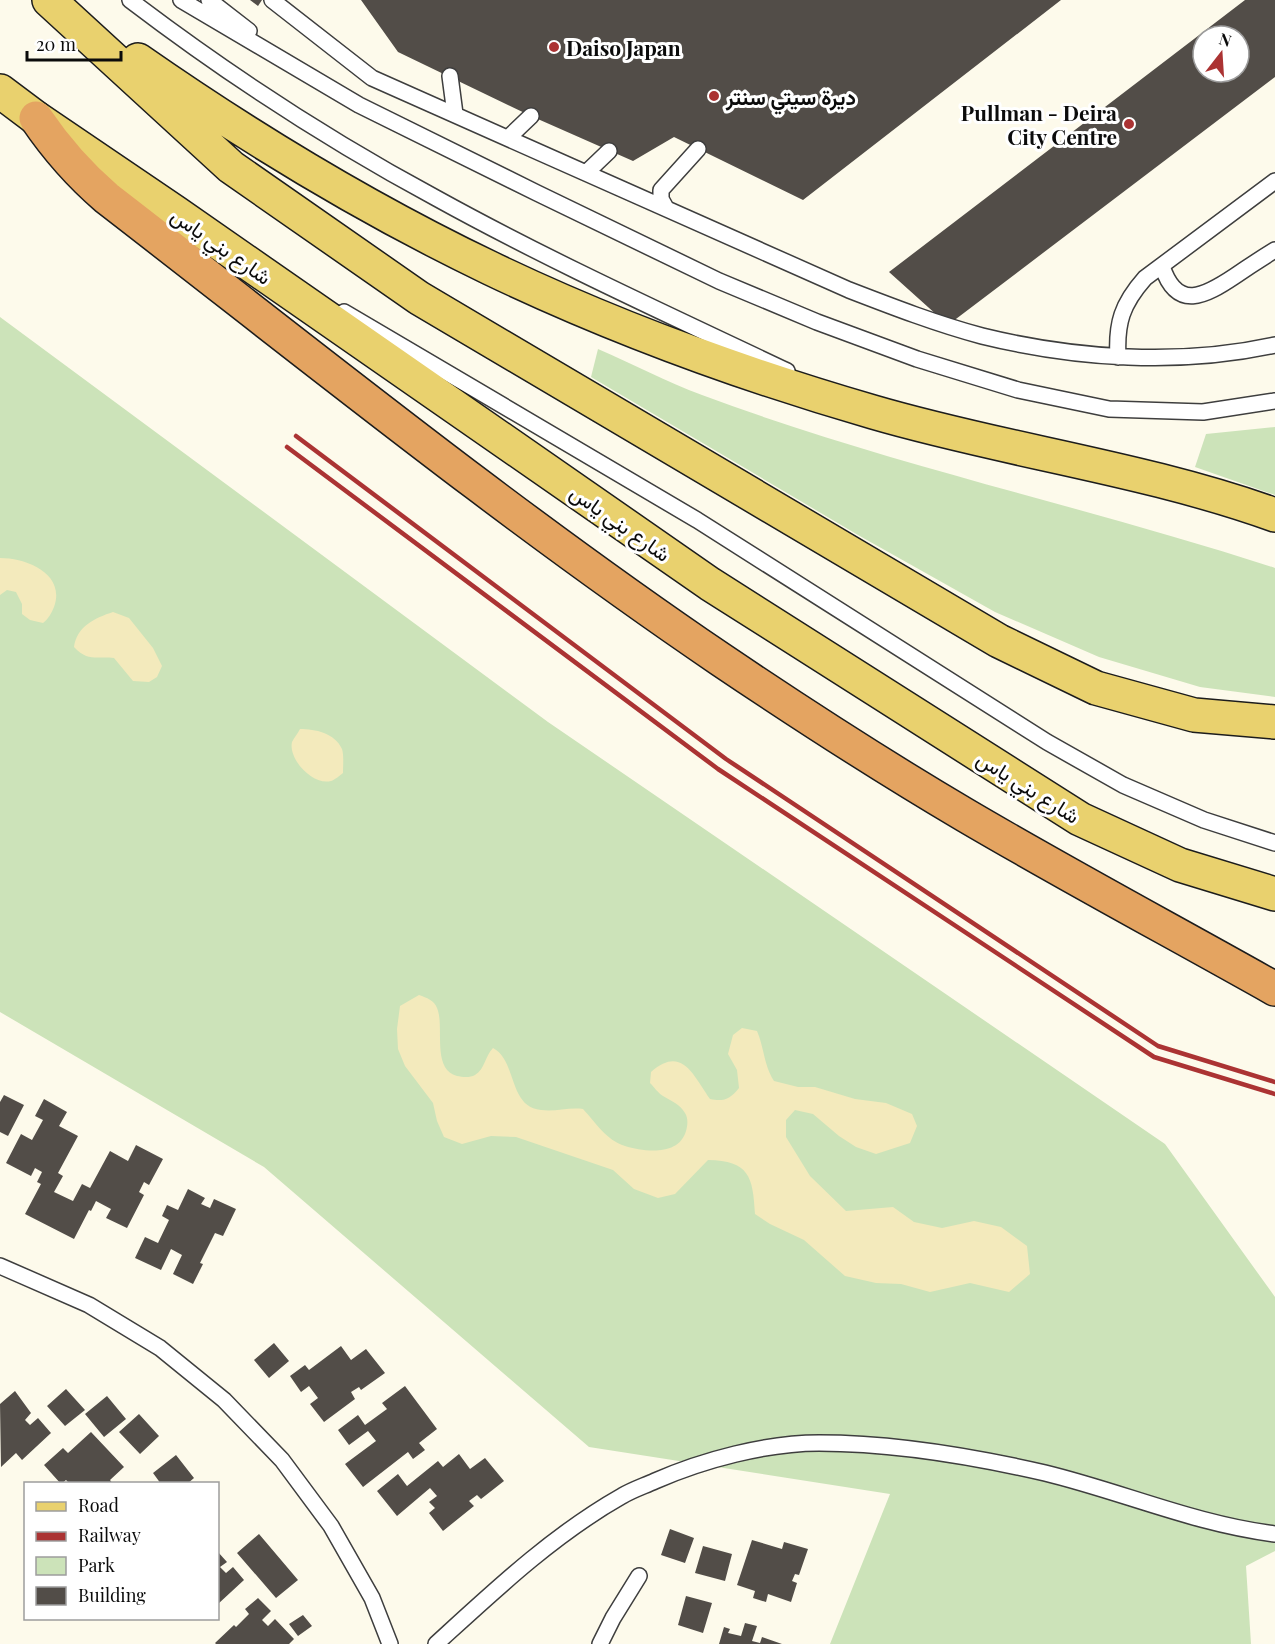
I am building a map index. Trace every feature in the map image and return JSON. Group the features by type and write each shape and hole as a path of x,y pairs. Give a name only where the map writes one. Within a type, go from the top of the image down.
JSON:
{"highway":[{"path":"36,118 54,145 79,173 107,198 483,490 601,576 720,659 842,739 956,809 1275,989"}],"main road":[{"path":"49,0 231,167 419,298 989,635 1096,688 1194,715 1275,722"},
{"path":"55,0 207,108 299,165 393,218 490,268 588,312 689,352 791,388 876,414 963,436 1150,477 1275,515"},
{"name":"شارع بني ياس","path":"0,91 710,584 1080,819 1180,865 1275,894"}],"lane":[{"path":"130,0 171,32 301,118 435,198 573,269 876,414"},
{"path":"182,0 359,105 485,167 719,281 817,322 917,359 1018,390 1109,409 1203,412 1275,400"},
{"path":"209,0 314,79"},
{"path":"272,0 372,78 849,290 915,315 981,336 1049,350 1118,357 1188,357 1275,345"},
{"path":"450,76 456,114"},
{"path":"508,138 531,116"},
{"path":"666,208 661,199 661,190 698,149"},
{"path":"586,173 609,151"},
{"path":"1118,357 1117,335 1121,314 1131,295 1145,279 1275,181"},
{"path":"176,213 698,520 1047,742 1123,785 1204,820 1275,843"},
{"path":"1162,266 1167,281 1179,293 1195,296 1211,291 1275,250"},
{"path":"0,1266 89,1305 160,1348 224,1400 282,1460 331,1526 372,1598 390,1644"},
{"path":"436,1644 510,1577 566,1531 623,1495 685,1468 750,1450 817,1443 884,1446 966,1457 1047,1474 1184,1516 1243,1530 1275,1534"},
{"path":"600,1644 639,1576"}],"green space":[{"path":"0,317 548,722 1165,1144 1275,1297 1275,1551 1246,1566 1251,1644 830,1644 890,1494 589,1447 264,1167 0,1012"},
{"path":"598,349 689,390 844,443 1275,568 1275,697 1200,687 1099,657 995,612 858,535 591,377"},
{"path":"1275,427 1275,495 1195,467 1206,434"}],"sand":[{"path":"0,558 22,561 42,570 49,577 56,595 52,612 43,623 30,620 22,614 22,604 16,592 7,590 0,595"},
{"path":"113,612 129,618 153,648 162,666 157,677 149,682 133,681 114,658 88,657 74,647 83,628 94,620"},
{"path":"300,729 318,731 335,739 343,751 343,773 333,780 324,781 303,770 292,749 292,742"},
{"path":"419,995 436,1005 439,1016 441,1056 449,1072 461,1077 475,1075 493,1048 501,1054 518,1092 530,1107 541,1110 583,1109 612,1140 642,1150 660,1150 676,1145 682,1139 687,1126 687,1117 683,1110 661,1095 650,1083 651,1072 662,1064 671,1061 679,1062 692,1073 710,1099 726,1099 739,1088 737,1070 728,1054 733,1035 742,1028 757,1031 768,1069 774,1081 798,1087 815,1087 855,1099 886,1103 912,1114 917,1126 910,1143 876,1154 856,1147 813,1114 795,1110 786,1120 786,1137 810,1176 846,1211 893,1207 914,1222 942,1228 974,1221 1001,1227 1027,1246 1030,1274 1009,1292 970,1283 930,1292 901,1284 876,1283 845,1276 804,1240 770,1224 755,1214 750,1180 746,1173 732,1164 708,1160 675,1194 658,1198 634,1189 613,1170 516,1137 491,1136 462,1144 444,1137 433,1103 405,1066 398,1049 397,1029 400,1006"}],"building":[{"path":"250,0 262,0 258,6"},
{"name":"ديرة سيتي سنتر","path":"361,0 1061,0 803,200 674,137 633,161 531,116 398,52"},
{"path":"1245,0 1275,0 1275,77 948,325 889,272 1191,41 1191,84 1251,84 1251,24 1214,24"},
{"path":"4,1095 24,1105 8,1136 0,1132 0,1102"},
{"path":"44,1099 67,1112 59,1126 78,1136 58,1173 63,1176 54,1192 73,1201 82,1184 90,1188 110,1151 128,1161 136,1145 163,1159 149,1185 144,1182 139,1192 144,1195 127,1228 106,1218 111,1209 96,1201 74,1239 25,1214 41,1184 37,1182 42,1172 35,1168 31,1176 6,1163 21,1134 32,1140 43,1120 35,1116"},
{"path":"188,1189 205,1198 201,1204 210,1208 214,1199 236,1209 223,1236 215,1233 200,1263 203,1264 193,1284 173,1274 182,1255 171,1249 161,1270 135,1258 145,1237 158,1243 169,1220 162,1216 167,1205 178,1210"},
{"path":"274,1343 289,1361 269,1378 254,1360"},
{"path":"341,1346 351,1360 366,1349 385,1373 361,1390 359,1387 351,1392 355,1399 324,1422 310,1404 318,1398 309,1386 301,1392 290,1376 305,1365 309,1370"},
{"path":"405,1386 437,1429 419,1443 425,1450 413,1459 408,1452 363,1487 345,1464 376,1441 368,1431 349,1445 338,1430 358,1415 365,1425 387,1409 382,1403"},
{"path":"66,1389 85,1410 65,1426 47,1406"},
{"path":"15,1391 31,1413 25,1420 30,1425 38,1418 51,1433 22,1460 16,1453 1,1467 0,1404"},
{"path":"107,1396 126,1419 104,1437 85,1414"},
{"path":"139,1414 159,1436 140,1454 119,1432"},
{"path":"91,1432 124,1467 110,1480 112,1482 68,1482 66,1480 59,1482 44,1465 63,1448 68,1453"},
{"path":"459,1454 470,1469 485,1458 504,1481 481,1499 477,1495 469,1501 474,1506 443,1531 429,1513 435,1508 429,1502 437,1496 430,1488 397,1516 377,1491 398,1474 407,1486 438,1461 443,1467"},
{"path":"176,1455 194,1478 189,1482 160,1482 153,1473"},
{"path":"670,1529 694,1538 685,1563 661,1555"},
{"path":"259,1534 298,1580 276,1598 237,1553"},
{"path":"752,1540 782,1549 784,1542 808,1549 799,1575 795,1574 792,1581 797,1583 791,1602 768,1594 766,1602 753,1598 755,1591 737,1585"},
{"path":"703,1546 732,1554 725,1581 695,1573"},
{"path":"219,1553 227,1562 220,1567 226,1573 233,1567 244,1580 219,1603"},
{"path":"686,1596 712,1603 703,1633 678,1625"},
{"path":"258,1598 271,1611 262,1620 268,1626 275,1619 294,1639 289,1644 216,1644 234,1625 236,1627 249,1614 245,1609"},
{"path":"303,1615 312,1626 298,1636 289,1624"},
{"path":"745,1623 757,1626 752,1641 760,1643 762,1637 782,1644 719,1644 724,1627 730,1629 728,1633 741,1636"}],"railway":[{"path":"296,436 726,759 1158,1046 1275,1082"},
{"path":"287,447 718,769 1154,1057 1275,1094"}],"place":[{"name":"Daiso Japan","path":"554,47"},
{"name":"ديرة سيتي سنتر","path":"714,96"},
{"name":"Pullman - Deira City Centre","path":"1129,124"}]}
